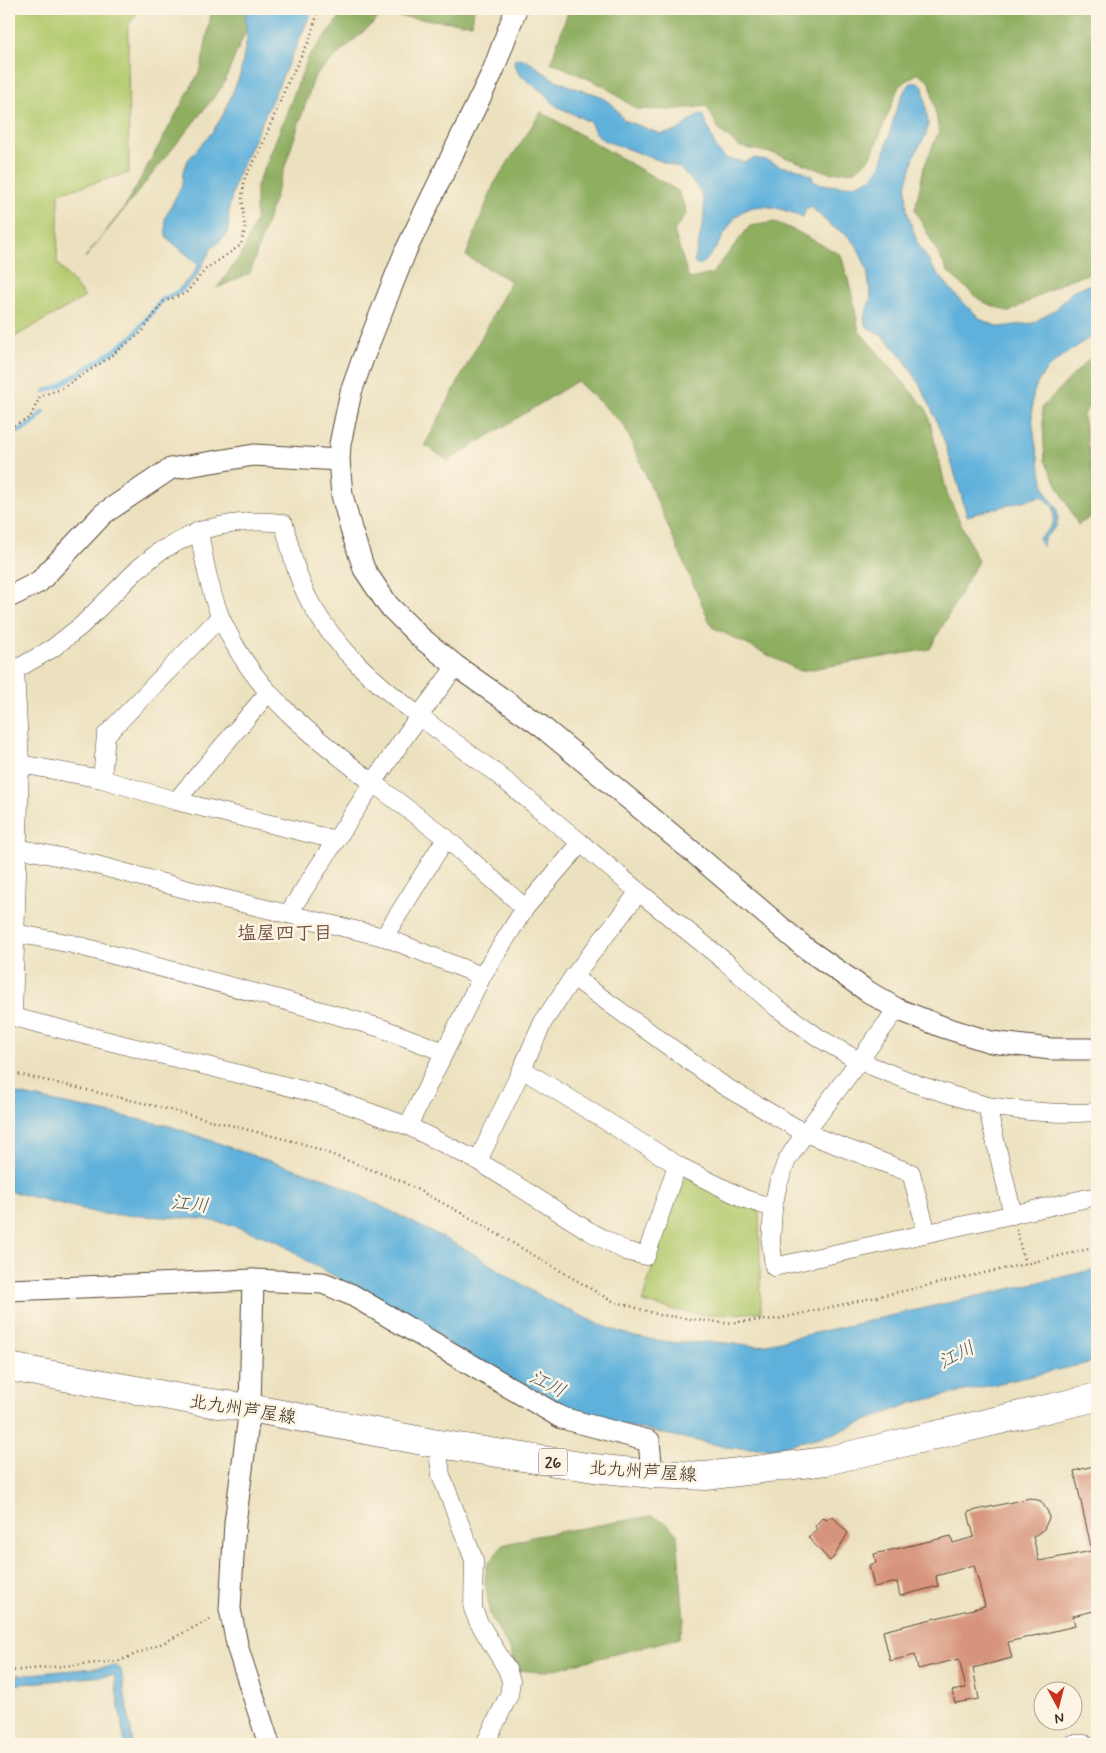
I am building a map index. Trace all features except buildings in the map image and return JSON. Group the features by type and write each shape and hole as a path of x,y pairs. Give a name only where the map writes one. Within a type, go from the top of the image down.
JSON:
{"main road":[{"name":"北九州芦屋線","path":"9,1386 193,1418 248,1417 594,1468 652,1474 706,1476 826,1461 1097,1397"},
{"name":"北九州芦屋線","path":"248,1417 439,1460 591,1484 656,1491 703,1492 876,1468 1097,1415"}],"street":[{"path":"516,9 492,71 406,250 362,358 351,392 344,418 339,460 342,495 364,569 388,605 420,637 456,666 541,726 804,947 867,991 897,1009 943,1027 991,1042 1052,1049 1097,1049"},
{"path":"9,597 39,582 103,514 170,469 254,455 339,460"},
{"path":"677,1165 646,1256 626,1251 589,1231 478,1160 408,1126 318,1094 11,1017 20,764 12,671 53,648 82,625 139,568 160,551 199,531 216,526 246,523 284,524 297,571 307,595 332,635 363,670 419,716 497,774 720,957 776,1007 819,1038 859,1061 919,1085 987,1106 1053,1113 1097,1112"},
{"path":"199,531 207,576 220,617 242,659 268,693 301,726 446,838 525,908"},
{"path":"102,779 106,735 220,617"},
{"path":"288,914 373,782 456,666"},
{"path":"176,800 268,693"},
{"path":"20,764 102,779 176,800 336,840"},
{"path":"384,937 446,838"},
{"path":"408,1126 482,976 525,908 581,843"},
{"path":"18,848 93,864 384,937 482,976"},
{"path":"478,1160 543,1022 573,978 639,892"},
{"path":"15,933 72,944 290,1002 382,1028 444,1052"},
{"path":"573,978 724,1086 805,1133 872,1160 911,1173 927,1234"},
{"path":"897,1009 787,1160 778,1184 773,1208 771,1244 774,1267 1097,1196"},
{"path":"522,1070 677,1165 745,1199 773,1208"},
{"path":"987,1106 1013,1215"},
{"path":"253,1280 248,1417 235,1523 230,1610 238,1649 269,1744"},
{"path":"9,1290 253,1280 323,1283 352,1295 562,1418 649,1441 652,1474"},
{"path":"439,1460 441,1476 474,1560 473,1609 478,1621 507,1669 511,1681 509,1696 485,1744"},
{"path":"1072,1744 1085,1744"}],"path":[{"path":"9,427 30,418 40,396 61,389 104,361 142,332 163,302 186,293 206,269 240,245 245,229 242,196 245,177 259,154 288,82 309,41 319,9"},
{"path":"9,1072 143,1103 304,1144 401,1181 465,1215 610,1300 660,1316 725,1323 777,1319 1025,1264 1097,1246"},
{"path":"1013,1215 1025,1264"},
{"path":"9,1670 119,1661 164,1643 230,1610"}],"green space":[{"path":"9,9 141,9 128,25 129,173 59,193 57,263 85,297 9,340"},
{"path":"212,9 255,9 222,87 85,258 125,207 201,69"},
{"path":"346,9 474,9 472,24 382,15 315,75 250,273 217,288 243,252 256,219 256,187 308,58"},
{"path":"569,9 1097,9 1097,271 1068,280 1009,312 981,301 948,272 915,210 924,167 939,131 930,82 918,73 899,86 871,157 855,171 830,173 776,154 740,147 719,130 707,106 669,110 636,109 604,86 551,62"},
{"path":"541,112 678,191 687,213 674,231 689,279 712,274 750,226 775,222 841,255 852,294 859,331 927,410 947,493 978,561 930,649 800,671 712,627 624,425 577,381 448,461 425,445 511,281 466,256 494,184"},
{"path":"1097,351 1097,394 1083,415 1094,485 1092,516 1078,525 1045,461 1042,407"},
{"path":"687,1177 759,1211 761,1312 704,1315 642,1302 679,1180"},
{"path":"651,1516 664,1521 677,1534 684,1620 679,1638 543,1672 517,1670 511,1652 490,1615 485,1582 487,1565 503,1545 536,1536"}],"water":[{"path":"253,9 313,9 236,179 229,207 226,235 211,249 196,278 182,292 178,289 193,275 198,264 166,237 165,218 182,185 183,172 188,160 213,131 223,115 240,75 247,38 245,18 247,13"},
{"path":"520,58 530,62 550,77 572,87 598,95 613,105 624,120 661,134 677,131 698,115 703,114 716,149 727,159 746,162 754,158 767,160 780,166 799,169 812,176 814,182 837,186 848,186 871,178 882,161 893,120 903,93 911,83 919,83 923,86 928,123 926,135 915,154 906,186 907,211 917,242 933,268 961,301 982,320 999,327 1033,323 1056,309 1074,290 1097,282 1097,333 1050,366 1039,380 1033,398 1033,424 1040,469 1047,495 1058,512 1058,522 1044,540 1043,547 1039,538 1048,531 1054,521 1054,517 1053,506 1042,496 967,516 954,470 936,419 925,395 898,352 882,336 866,326 864,318 871,298 867,269 857,246 847,235 830,225 811,207 806,208 803,217 773,207 754,207 745,210 737,216 705,261 700,265 694,263 704,219 704,201 698,188 680,168 603,140 596,134 590,122 556,106 546,95 519,74 514,64 515,59"},
{"name":"江川","path":"9,1092 170,1126 257,1157 328,1179 469,1251 542,1297 598,1324 635,1337 677,1343 714,1342 758,1346 1097,1269 1097,1361 912,1403 832,1434 773,1448 732,1448 601,1421 535,1395 307,1261 279,1242 232,1225 203,1219 102,1214 9,1191"},
{"path":"116,1666 121,1670 133,1744 125,1744 114,1675 9,1685 9,1676"}],"waterway":[{"path":"45,391 59,386 115,350 134,335 162,300 184,287"},
{"path":"9,435 28,426 43,412"}],"district":[{"name":"塩屋四丁目","path":"285,932"}]}
